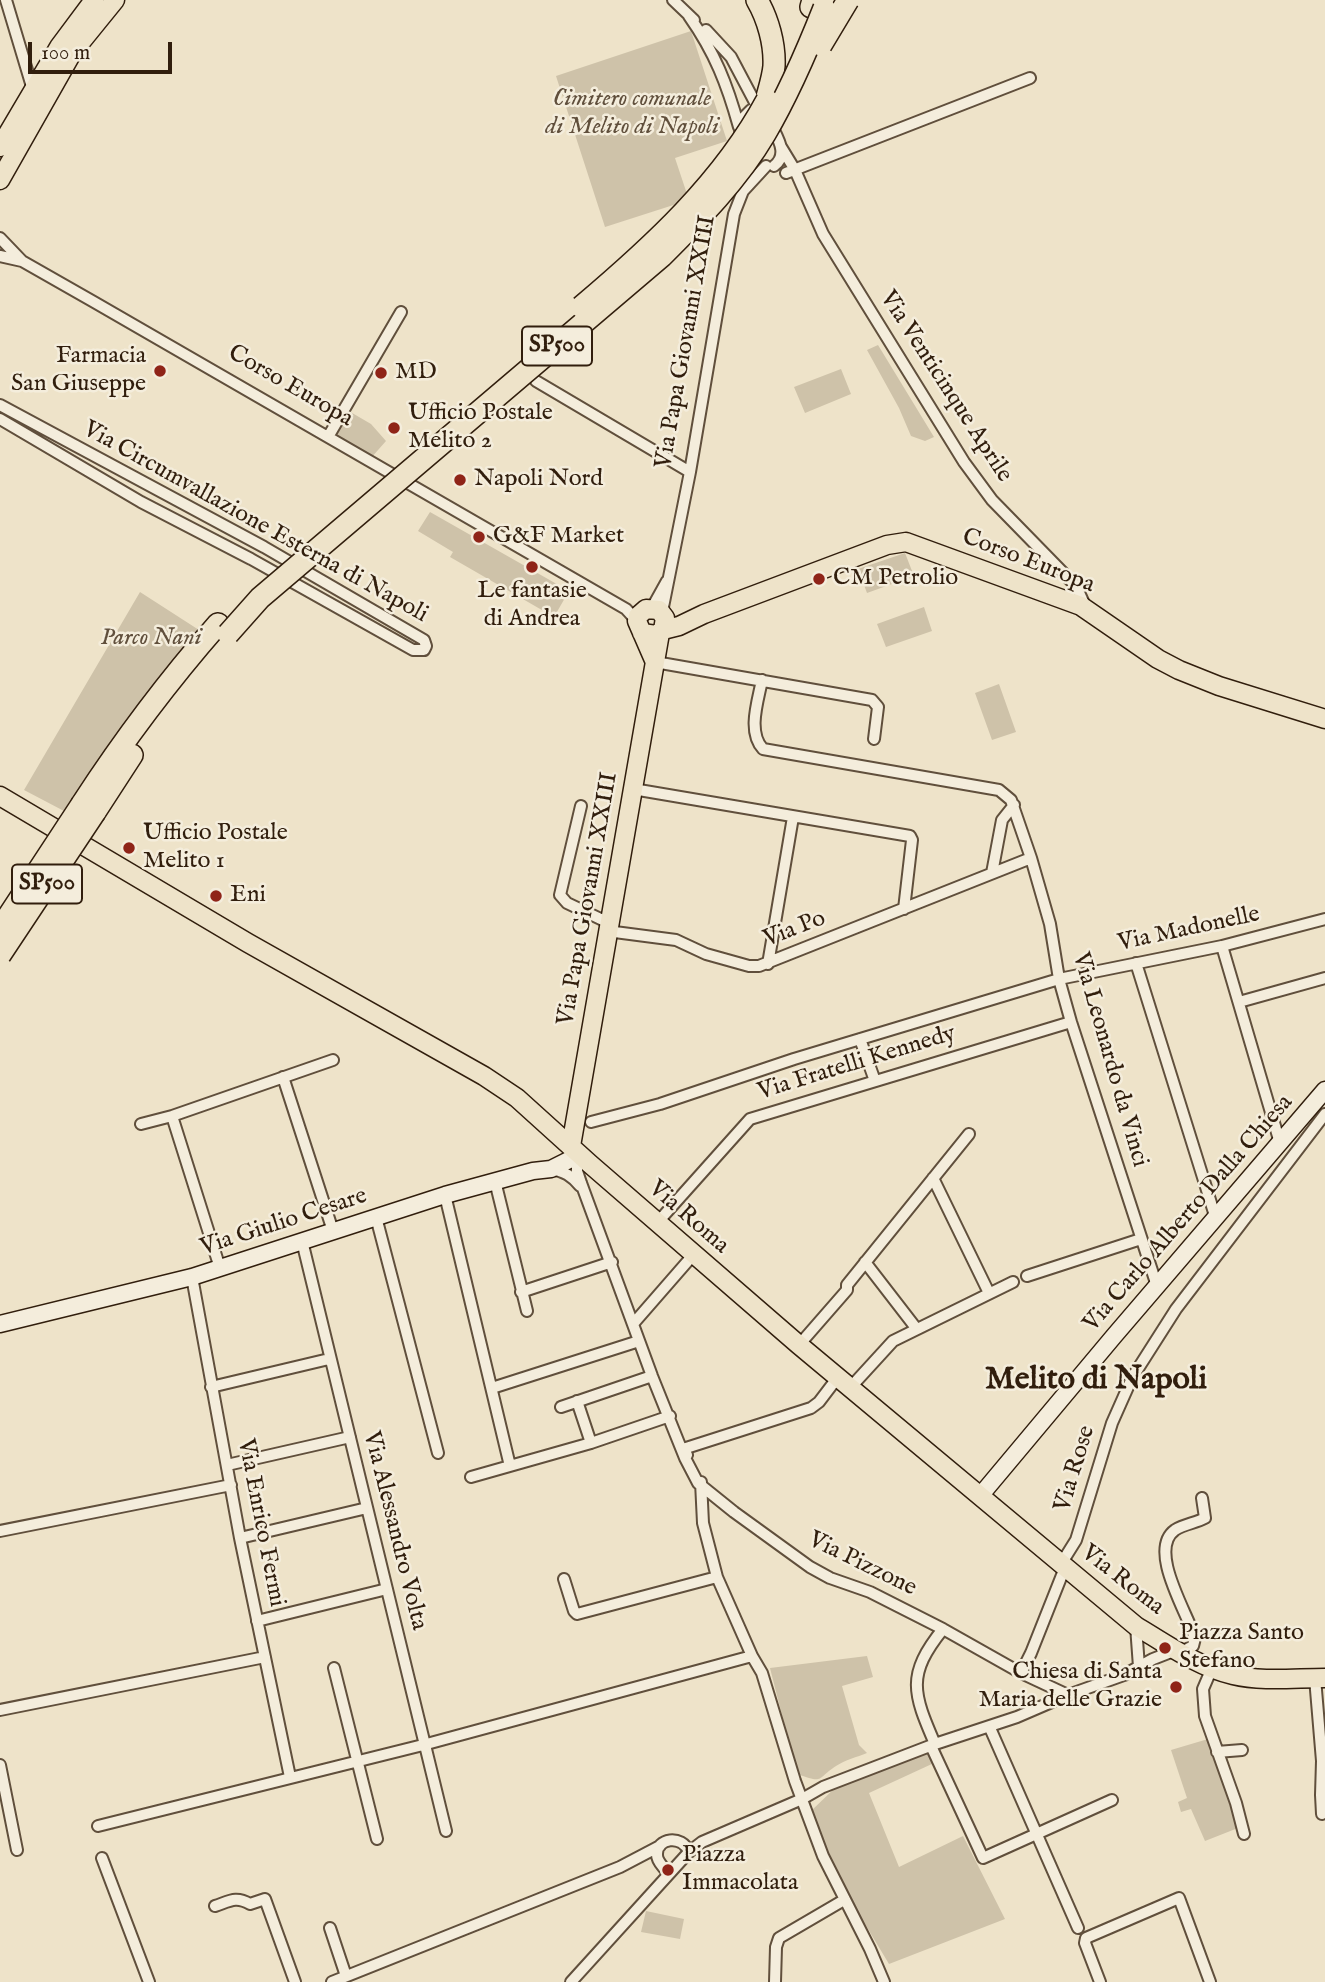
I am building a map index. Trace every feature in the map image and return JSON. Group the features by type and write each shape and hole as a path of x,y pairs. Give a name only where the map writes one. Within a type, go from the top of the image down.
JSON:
{"highway":[{"path":"757,0 771,35 774,66 762,107"},
{"name":"SP500","path":"0,929 155,722 252,586 591,299 674,222 723,169 788,62 813,0"},
{"name":"SP500","path":"223,629 662,256 704,214 735,178 773,141 827,0"},
{"path":"773,141 824,38 848,0"},
{"name":"SP500","path":"0,955 88,808"}],"main road":[{"path":"0,147 59,47 94,0"},
{"path":"0,180 72,53 115,0"},
{"name":"Corso Europa","path":"650,619 704,614 887,545 906,542 1052,595 1079,601 1158,660 1219,686 1325,719"},
{"path":"650,619 655,662"},
{"name":"Via Papa Giovanni XXIII","path":"579,1158 608,927 655,662"},
{"name":"Via Roma","path":"0,796 248,943 484,1076 517,1098 579,1158 980,1496 1061,1569 1136,1626 1178,1651 1231,1675 1320,1678"}],"street":[{"path":"6,0 33,90"},
{"name":"Via Papa Giovanni XXIII","path":"673,0 731,57 768,117 773,141"},
{"name":"Via Papa Giovanni XXIII","path":"689,16 708,41 719,63 740,131 737,204"},
{"path":"762,107 751,110 743,117 740,131 753,155 770,166 791,172 1030,78"},
{"path":"770,166 782,157 773,141"},
{"name":"Via Venticinque Aprile","path":"773,141 823,234 977,483 1069,578"},
{"name":"Via Papa Giovanni XXIII","path":"650,619 671,572 737,204 743,191 770,166"},
{"path":"0,238 22,261"},
{"name":"Corso Europa","path":"0,256 22,261 650,619"},
{"path":"328,437 401,312"},
{"path":"536,380 690,472"},
{"name":"Via Circumvallazione Esterna di Napoli","path":"0,405 264,547 424,640 424,650 413,650 254,561 141,502 0,419"},
{"path":"1052,595 1066,590 1069,578"},
{"path":"1069,578 1079,601"},
{"path":"655,662 872,700 878,707 874,738"},
{"path":"762,680 754,732 763,749 999,790 1009,796 1014,805 1002,820 992,873"},
{"path":"633,789 910,836 912,840 904,909"},
{"name":"Via Leonardo da Vinci","path":"1014,805 1050,924 1059,979 1071,1022 1157,1286"},
{"name":"Via Po","path":"581,806 560,895 567,903 608,927 676,940 700,952 749,966 768,964 1031,858"},
{"path":"768,964 793,817"},
{"name":"Via Madonelle","path":"591,1122 660,1104 927,1020 975,1002 1059,979 1222,946 1325,919"},
{"path":"1222,946 1280,1143"},
{"path":"1136,963 1216,1219"},
{"path":"1239,1002 1325,978"},
{"name":"Via Fratelli Kennedy","path":"657,1223 746,1121 1071,1022"},
{"path":"860,1040 875,1081"},
{"path":"141,1124 172,1116 332,1060"},
{"path":"283,1077 333,1231"},
{"name":"Via Carlo Alberto Dalla Chiesa","path":"980,1496 1325,1090"},
{"name":"Via Rose","path":"1021,1673 1031,1653 1061,1569 1076,1540 1112,1423 1132,1378 1177,1309 1325,1114"},
{"path":"172,1116 220,1268"},
{"path":"799,1345 969,1134"},
{"path":"579,1158 584,1191 652,1376 698,1483 703,1487 703,1523 717,1577 765,1683 795,1780 823,1856 884,1982"},
{"name":"Via Giulio Cesare","path":"0,1324 192,1277 445,1195 533,1171 551,1169 579,1158"},
{"path":"551,1169 572,1177 584,1191"},
{"path":"933,1178 989,1293"},
{"path":"495,1181 527,1311"},
{"path":"445,1195 510,1466"},
{"path":"376,1217 439,1453"},
{"path":"1027,1276 1140,1239"},
{"name":"Via Alessandro Volta","path":"302,1241 446,1831"},
{"path":"633,1324 694,1254"},
{"path":"522,1292 611,1262"},
{"path":"865,1262 916,1328"},
{"name":"Via Enrico Fermi","path":"192,1277 240,1538 290,1777"},
{"path":"683,1449 811,1408 893,1340 1013,1282"},
{"path":"492,1388 639,1341"},
{"path":"211,1388 329,1359"},
{"path":"561,1407 652,1376"},
{"path":"577,1401 591,1443"},
{"path":"471,1477 591,1443 670,1416"},
{"path":"227,1465 350,1437"},
{"path":"0,1531 232,1485"},
{"name":"Via Pizzone","path":"703,1487 810,1567 870,1592 1021,1673 1068,1695"},
{"path":"571,1982 669,1870 689,1852 712,1837 802,1799 822,1787 933,1745 990,1728 1193,1646 1195,1639 1167,1567 1164,1545 1174,1530 1206,1517 1202,1499"},
{"path":"240,1538 367,1508"},
{"path":"564,1578 574,1611 579,1614 717,1577"},
{"path":"257,1620 387,1589"},
{"path":"1136,1626 1139,1667"},
{"path":"943,1629 930,1646 917,1675 917,1697 933,1745 983,1858 1112,1800"},
{"path":"102,1826 424,1745 752,1656"},
{"path":"0,1710 265,1657"},
{"path":"334,1668 377,1839"},
{"path":"1212,1668 1206,1680 1203,1700 1205,1716 1236,1802 1244,1834"},
{"path":"1320,1678 1322,1814"},
{"path":"990,1728 1078,1928"},
{"path":"1217,1752 1242,1750"},
{"path":"0,1765 17,1850"},
{"path":"795,1780 822,1787"},
{"path":"332,1982 620,1867 655,1851 668,1841 712,1837"},
{"path":"682,1841 689,1852"},
{"path":"655,1851 661,1864 669,1870"},
{"path":"102,1858 149,1982"},
{"path":"1100,1982 1085,1939 1180,1898 1208,1981"},
{"path":"215,1906 236,1899 250,1904 265,1899 295,1982"},
{"path":"775,1982 776,1947 779,1938 844,1900"},
{"path":"330,1928 346,1976"}],"green space":[{"name":"Cimitero comunale di Melito di Napoli","path":"691,31 727,141 675,158 689,200 605,227 556,76"},
{"path":"878,345 934,437 925,441 911,436 867,350"},
{"path":"841,369 851,394 805,413 794,387"},
{"path":"347,410 371,424 386,441 371,458 332,435"},
{"path":"430,512 569,591 554,617 450,557 453,552 418,531"},
{"path":"905,553 914,576 867,593 858,569"},
{"name":"Parco Nani","path":"140,592 199,630 64,811 24,790"},
{"path":"924,607 932,631 886,647 877,624"},
{"path":"999,684 1016,732 992,740 975,693"},
{"path":"867,1656 873,1677 842,1686 859,1745 867,1753 840,1764 820,1779 797,1774 770,1668"},
{"path":"1208,1739 1238,1828 1205,1841 1191,1809 1181,1812 1178,1802 1187,1798 1171,1750"},
{"path":"929,1750 934,1763 869,1793 899,1867 963,1836 1005,1919 889,1964 841,1884 811,1811 837,1786"},
{"path":"646,1911 684,1919 680,1939 641,1932"}],"place":[{"name":"Farmacia San Giuseppe","path":"160,371"},
{"name":"MD","path":"381,373"},
{"name":"Ufficio Postale Melito 2","path":"394,428"},
{"name":"Napoli Nord","path":"460,480"},
{"name":"G&F Market","path":"479,537"},
{"name":"Le fantasie di Andrea","path":"532,567"},
{"name":"CM Petrolio","path":"819,579"},
{"name":"Ufficio Postale Melito 1","path":"129,848"},
{"name":"Eni","path":"216,896"},
{"name":"Piazza Santo Stefano","path":"1165,1648"},
{"name":"Chiesa di Santa Maria delle Grazie","path":"1176,1687"},
{"name":"Piazza Immacolata","path":"668,1870"}],"district":[{"name":"Melito di Napoli","path":"1096,1381"}]}
